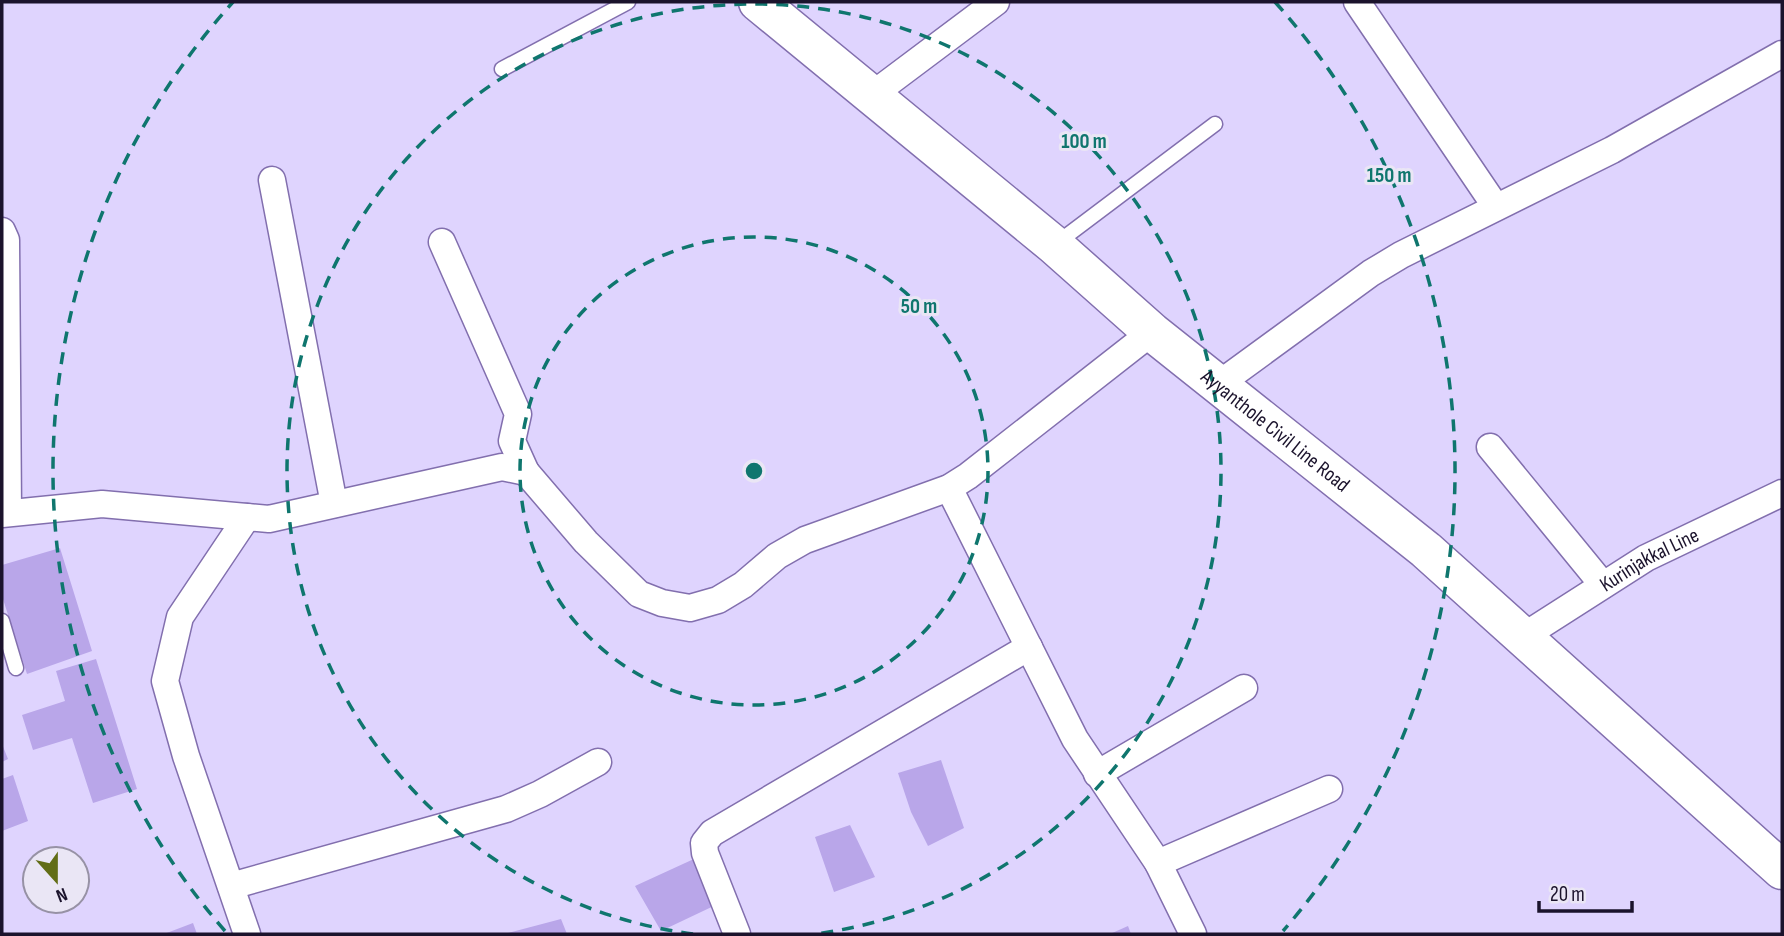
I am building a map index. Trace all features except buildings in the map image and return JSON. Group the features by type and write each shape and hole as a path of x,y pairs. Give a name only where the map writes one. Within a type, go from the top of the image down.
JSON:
{"main road":[{"name":"Ayyanthole Civil Line Road","path":"761,3 1054,245 1152,332 1426,550 1782,870"}],"street":[{"path":"872,95 996,2"},
{"path":"1357,2 1496,207"},
{"path":"1219,384 1371,273 1612,150 1782,54"},
{"path":"272,180 334,504"},
{"path":"2,231 6,240 5,513 102,504 269,519 502,467 526,472"},
{"path":"442,242 517,414 512,441 526,472 586,542 639,594 662,603 690,608 718,600 743,585 777,556 805,540 949,488 1152,332"},
{"path":"1490,447 1603,585"},
{"path":"949,488 1075,739 1158,863 1194,934"},
{"name":"Kurinjakkal Line","path":"1524,636 1646,558 1782,494"},
{"path":"247,517 180,617 165,681 186,756 247,934"},
{"path":"737,934 705,853 704,843 712,833 1029,647"},
{"path":"1097,775 1244,688"},
{"path":"231,886 506,809 540,794 598,762"},
{"path":"1158,863 1329,789"}],"lane":[{"path":"502,69 628,2"},
{"path":"1054,245 1215,124"},
{"path":"2,621 16,668"}]}
